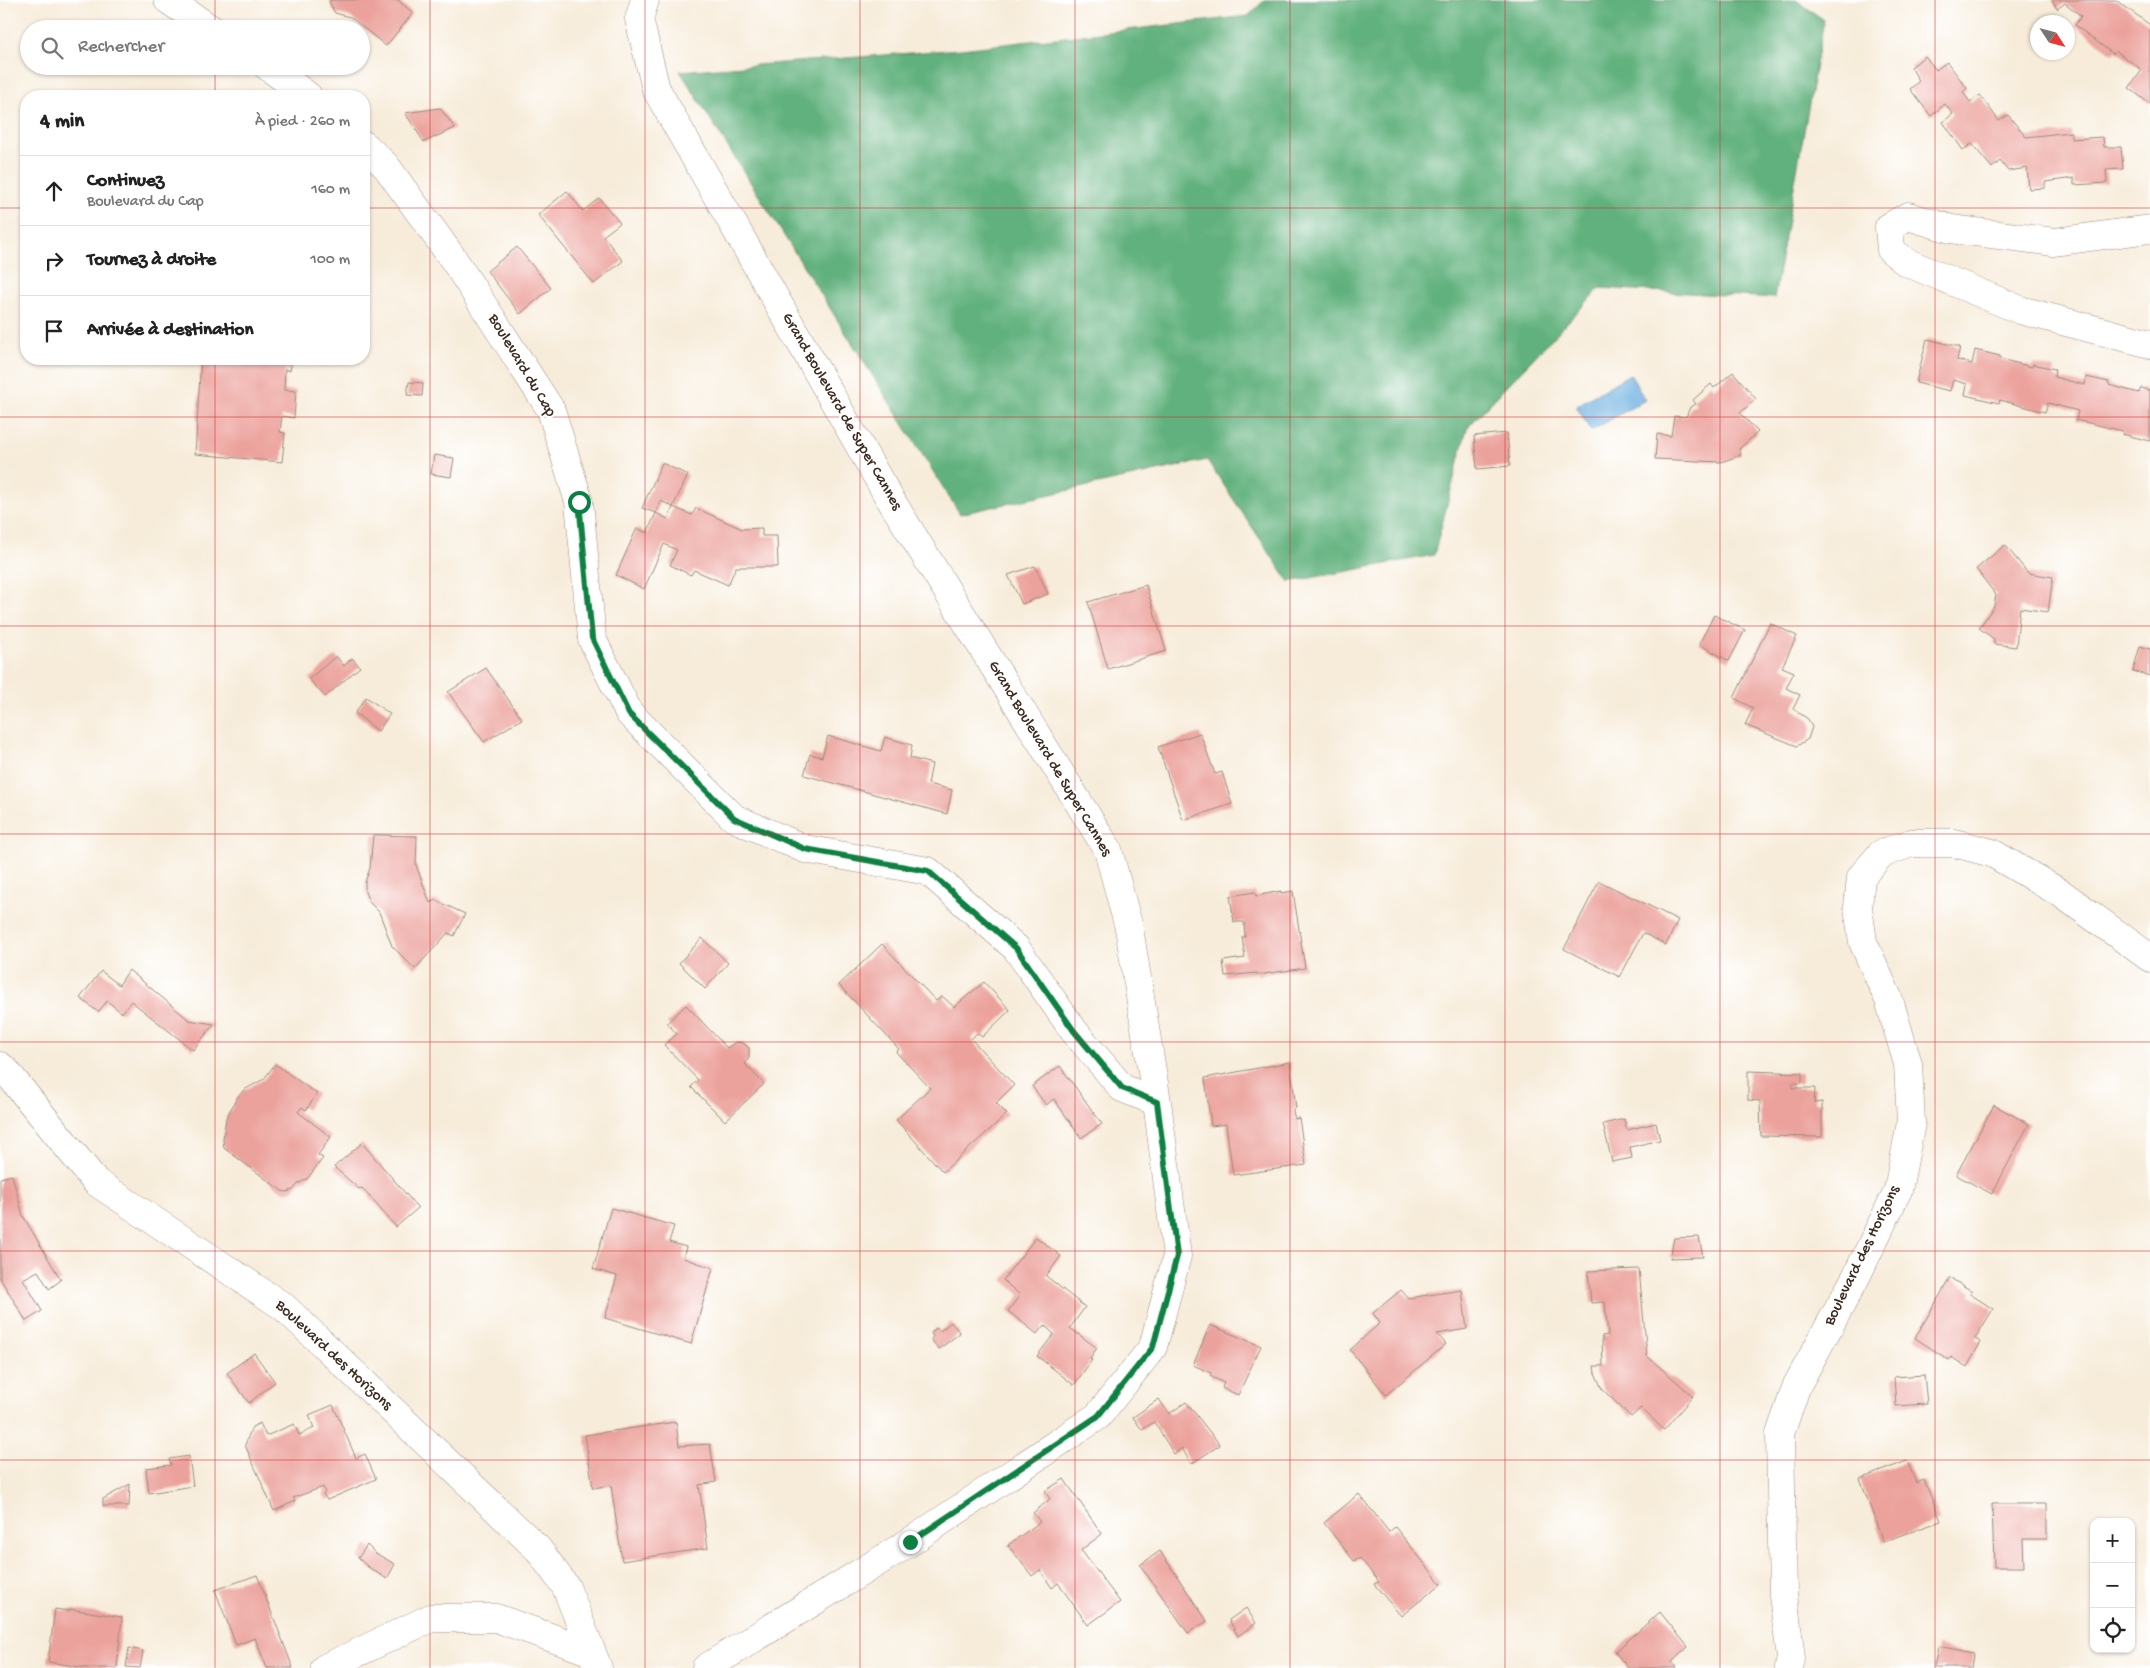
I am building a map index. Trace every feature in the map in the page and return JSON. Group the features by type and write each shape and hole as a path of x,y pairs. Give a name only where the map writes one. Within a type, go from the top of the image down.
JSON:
{"street":[{"path":"168,0 198,20"},
{"name":"Grand Boulevard de Super Cannes","path":"645,0 638,20 656,89 887,494 1108,850 1129,928 1157,1102 1177,1256 1153,1347 1098,1416 910,1542 706,1668"},
{"path":"279,75 300,90"},
{"name":"Boulevard du Cap","path":"370,151 386,166 454,260 552,410 579,502 592,638 629,714 734,818 805,849 928,871 1016,948 1074,1031 1122,1088 1157,1102"},
{"path":"2150,230 2054,242 1951,229 1908,216 1889,228 1891,250 1906,262 2020,310 2150,344"},
{"name":"Boulevard des Horizons","path":"1789,1668 1791,1658 1783,1596 1780,1434 1796,1385 1856,1277 1898,1190 1911,1123 1908,1064 1889,1000 1863,942 1858,907 1861,877 1881,854 1911,843 1954,843 1992,853 2062,894 2150,958"},
{"name":"Boulevard des Horizons","path":"0,1066 96,1182 284,1307 538,1549 566,1587 595,1660"},
{"path":"325,1668 431,1618 496,1618 595,1660"}],"green space":[{"path":"1265,0 1796,0 1824,20 1774,298 1600,288 1467,428 1434,555 1289,582 1207,460 960,514 680,71 961,49 1248,16"}],"water":[{"path":"1630,374 1645,400 1591,431 1576,406"}],"building":[{"path":"330,0 398,0 413,13 386,46 370,33 370,20 354,20 350,17 335,13"},
{"path":"2052,0 2116,0 2150,25 2150,104 2129,88 2142,70 2116,51 2113,54 2075,25 2081,16 2065,3 2057,9"},
{"path":"1925,56 1936,70 1947,62 1967,88 1963,92 1970,102 1980,95 1999,121 2008,115 2026,137 2071,132 2071,139 2103,137 2104,147 2121,147 2123,169 2106,170 2107,183 2074,185 2074,178 2045,182 2045,188 2029,189 2027,168 2008,171 2000,161 1992,168 1972,144 1963,150 1943,122 1953,114 1945,104 1931,116 1910,89 1919,81 1911,67"},
{"path":"440,108 455,128 424,142 405,113"},
{"path":"567,191 583,211 599,198 620,223 603,236 623,261 594,284 538,215"},
{"path":"517,247 551,288 520,314 487,271"},
{"path":"1927,339 1960,347 1957,360 1972,364 1975,350 2032,367 2033,364 2055,369 2054,377 2085,385 2086,377 2109,382 2109,385 2139,393 2141,388 2150,390 2150,441 2122,434 2123,431 2076,420 2078,411 2048,403 2045,412 2000,400 1999,403 1965,395 1967,384 1953,380 1950,391 1916,383"},
{"path":"201,365 291,365 290,371 285,369 284,390 296,391 294,418 282,416 280,432 285,433 282,462 195,454"},
{"path":"1733,372 1756,399 1740,413 1758,432 1739,449 1741,455 1721,462 1655,459 1657,434 1671,436 1674,416 1686,417 1690,407 1696,404 1693,400 1711,384 1714,388"},
{"path":"409,382 423,383 422,396 407,395"},
{"path":"1507,433 1510,466 1477,469 1474,436"},
{"path":"434,455 454,458 451,477 431,474"},
{"path":"662,463 688,475 673,507 661,501 656,513 642,508"},
{"path":"673,507 692,515 696,508 742,529 762,528 762,536 777,536 778,567 736,567 728,585 694,570 691,575 670,565 677,550 664,544 644,589 616,575 637,528 647,533 656,513 668,519"},
{"path":"2005,545 2028,573 2053,577 2048,612 2020,608 2016,647 1994,644 1994,639 1979,628 1994,606 1996,595 1976,569"},
{"path":"1035,566 1048,594 1022,604 1008,575"},
{"path":"1146,585 1166,651 1108,669 1088,602"},
{"path":"1714,615 1745,630 1729,661 1699,644"},
{"path":"1770,623 1797,636 1782,667 1794,672 1786,688 1800,695 1793,709 1808,719 1812,727 1808,739 1797,746 1745,725 1753,708 1734,698"},
{"path":"2140,646 2150,649 2150,676 2133,671"},
{"path":"336,656 344,666 352,658 360,667 325,697 309,679"},
{"path":"486,668 522,719 484,742 448,692"},
{"path":"366,697 390,714 378,731 355,713"},
{"path":"1200,733 1215,774 1222,772 1232,804 1183,820 1158,747"},
{"path":"828,736 881,751 885,737 912,745 910,758 932,764 928,784 952,790 947,814 804,775 810,754 822,757"},
{"path":"373,835 417,836 416,865 430,903 435,900 465,914 454,936 448,933 415,969 392,946 379,912 369,902 365,892 365,882 370,868"},
{"path":"1599,881 1678,920 1666,945 1643,933 1620,977 1564,949"},
{"path":"1281,891 1281,893 1293,891 1305,968 1257,975 1257,973 1225,976 1223,961 1245,958 1242,937 1245,937 1244,922 1234,922 1230,896 1255,892 1256,896"},
{"path":"702,938 728,963 705,989 679,963"},
{"path":"882,944 936,1001 942,996 954,1007 984,982 1010,1010 982,1037 977,1033 971,1039 1014,1085 996,1103 1007,1114 943,1172 896,1120 930,1088 896,1052 899,1049 839,985"},
{"path":"129,970 189,1020 214,1024 193,1050 131,1001 122,1013 107,1001 98,1012 80,998 101,971 119,985"},
{"path":"686,1005 727,1048 736,1042 743,1043 749,1048 749,1058 745,1064 764,1084 725,1121 691,1087 698,1080 664,1045 677,1034 667,1023"},
{"path":"1290,1062 1296,1108 1293,1109 1293,1112 1295,1119 1299,1118 1306,1165 1233,1175 1226,1124 1211,1126 1205,1078"},
{"path":"275,1064 317,1094 306,1110 302,1107 298,1112 331,1137 318,1155 323,1158 308,1178 298,1184 293,1190 287,1192 282,1191 224,1148 223,1139 226,1118 237,1098 244,1090 264,1079"},
{"path":"1060,1066 1102,1124 1081,1138 1054,1099 1046,1105 1032,1086"},
{"path":"1748,1071 1802,1073 1802,1083 1792,1083 1792,1088 1815,1088 1814,1103 1822,1102 1822,1137 1761,1136 1760,1101 1748,1100"},
{"path":"1994,1105 2029,1124 1992,1194 1956,1175"},
{"path":"1624,1119 1627,1130 1656,1123 1660,1140 1630,1147 1632,1158 1612,1162 1603,1124"},
{"path":"362,1143 418,1208 396,1227 362,1188 359,1189 334,1167"},
{"path":"12,1175 23,1216 61,1280 49,1289 38,1271 23,1279 42,1311 26,1321 0,1278 0,1178"},
{"path":"611,1208 674,1226 669,1242 686,1247 683,1258 713,1268 691,1344 605,1318 617,1276 593,1269"},
{"path":"1036,1237 1061,1256 1046,1276 1085,1307 1070,1328 1097,1348 1090,1358 1092,1360 1074,1385 1037,1356 1054,1334 1044,1325 1037,1334 1008,1311 1020,1295 1003,1280"},
{"path":"1699,1237 1703,1257 1670,1258 1674,1238"},
{"path":"1639,1269 1647,1356 1693,1396 1664,1430 1641,1408 1631,1417 1602,1389 1595,1373 1594,1366 1603,1366 1602,1336 1608,1335 1605,1302 1591,1303 1588,1271"},
{"path":"1950,1278 1972,1291 1970,1294 1993,1309 1975,1339 1981,1342 1967,1367 1951,1357 1949,1360 1915,1338"},
{"path":"1401,1290 1408,1298 1462,1290 1467,1329 1437,1334 1446,1344 1386,1395 1350,1350 1380,1323 1373,1313"},
{"path":"951,1322 960,1333 939,1349 931,1340 933,1336 931,1333 936,1328 940,1331"},
{"path":"1210,1325 1261,1346 1238,1395 1222,1388 1224,1383 1210,1376 1211,1373 1193,1365"},
{"path":"254,1353 275,1382 249,1403 227,1373"},
{"path":"1924,1375 1927,1404 1896,1406 1894,1377"},
{"path":"1159,1399 1169,1414 1186,1402 1220,1445 1191,1464 1182,1448 1174,1454 1154,1422 1142,1430 1133,1417"},
{"path":"333,1405 356,1458 365,1454 376,1479 327,1500 323,1494 325,1492 323,1487 293,1498 295,1501 274,1511 245,1445 252,1427 260,1423 266,1436 294,1424 299,1435 314,1428 309,1415"},
{"path":"676,1422 679,1446 710,1444 716,1482 699,1485 708,1548 622,1561 611,1485 593,1488 585,1435"},
{"path":"189,1456 193,1486 149,1493 146,1468 171,1465 169,1459"},
{"path":"1907,1461 1916,1483 1924,1480 1941,1521 1883,1542 1860,1479"},
{"path":"1064,1479 1102,1534 1081,1550 1120,1602 1088,1625 1058,1583 1052,1588 1040,1570 1032,1576 1008,1545 1040,1522 1033,1513 1050,1499 1045,1491"},
{"path":"130,1484 129,1506 103,1506 103,1499"},
{"path":"1359,1494 1389,1532 1395,1527 1441,1584 1401,1616 1374,1584 1379,1582 1360,1558 1354,1561 1324,1523"},
{"path":"1992,1504 2047,1504 2047,1539 2023,1539 2024,1567 1994,1567"},
{"path":"367,1545 375,1553 395,1564 387,1579 358,1558"},
{"path":"1160,1551 1207,1621 1188,1633 1140,1565"},
{"path":"257,1575 293,1668 267,1668 255,1638 236,1645 215,1590"},
{"path":"1246,1608 1256,1623 1238,1636 1229,1620"},
{"path":"55,1609 69,1611 70,1609 122,1617 117,1668 87,1668 48,1662"},
{"path":"1660,1612 1688,1647 1672,1662 1676,1668 1628,1668 1615,1652"},
{"path":"1938,1646 1973,1653 1971,1668 1934,1668"},
{"path":"129,1648 143,1651 140,1668 126,1667"}],"route":[{"path":"579,502 592,638 629,714 734,818 805,849 928,871 1016,948 1074,1031 1122,1088 1157,1102 1177,1256 1153,1347 1098,1416 910,1542"}]}
